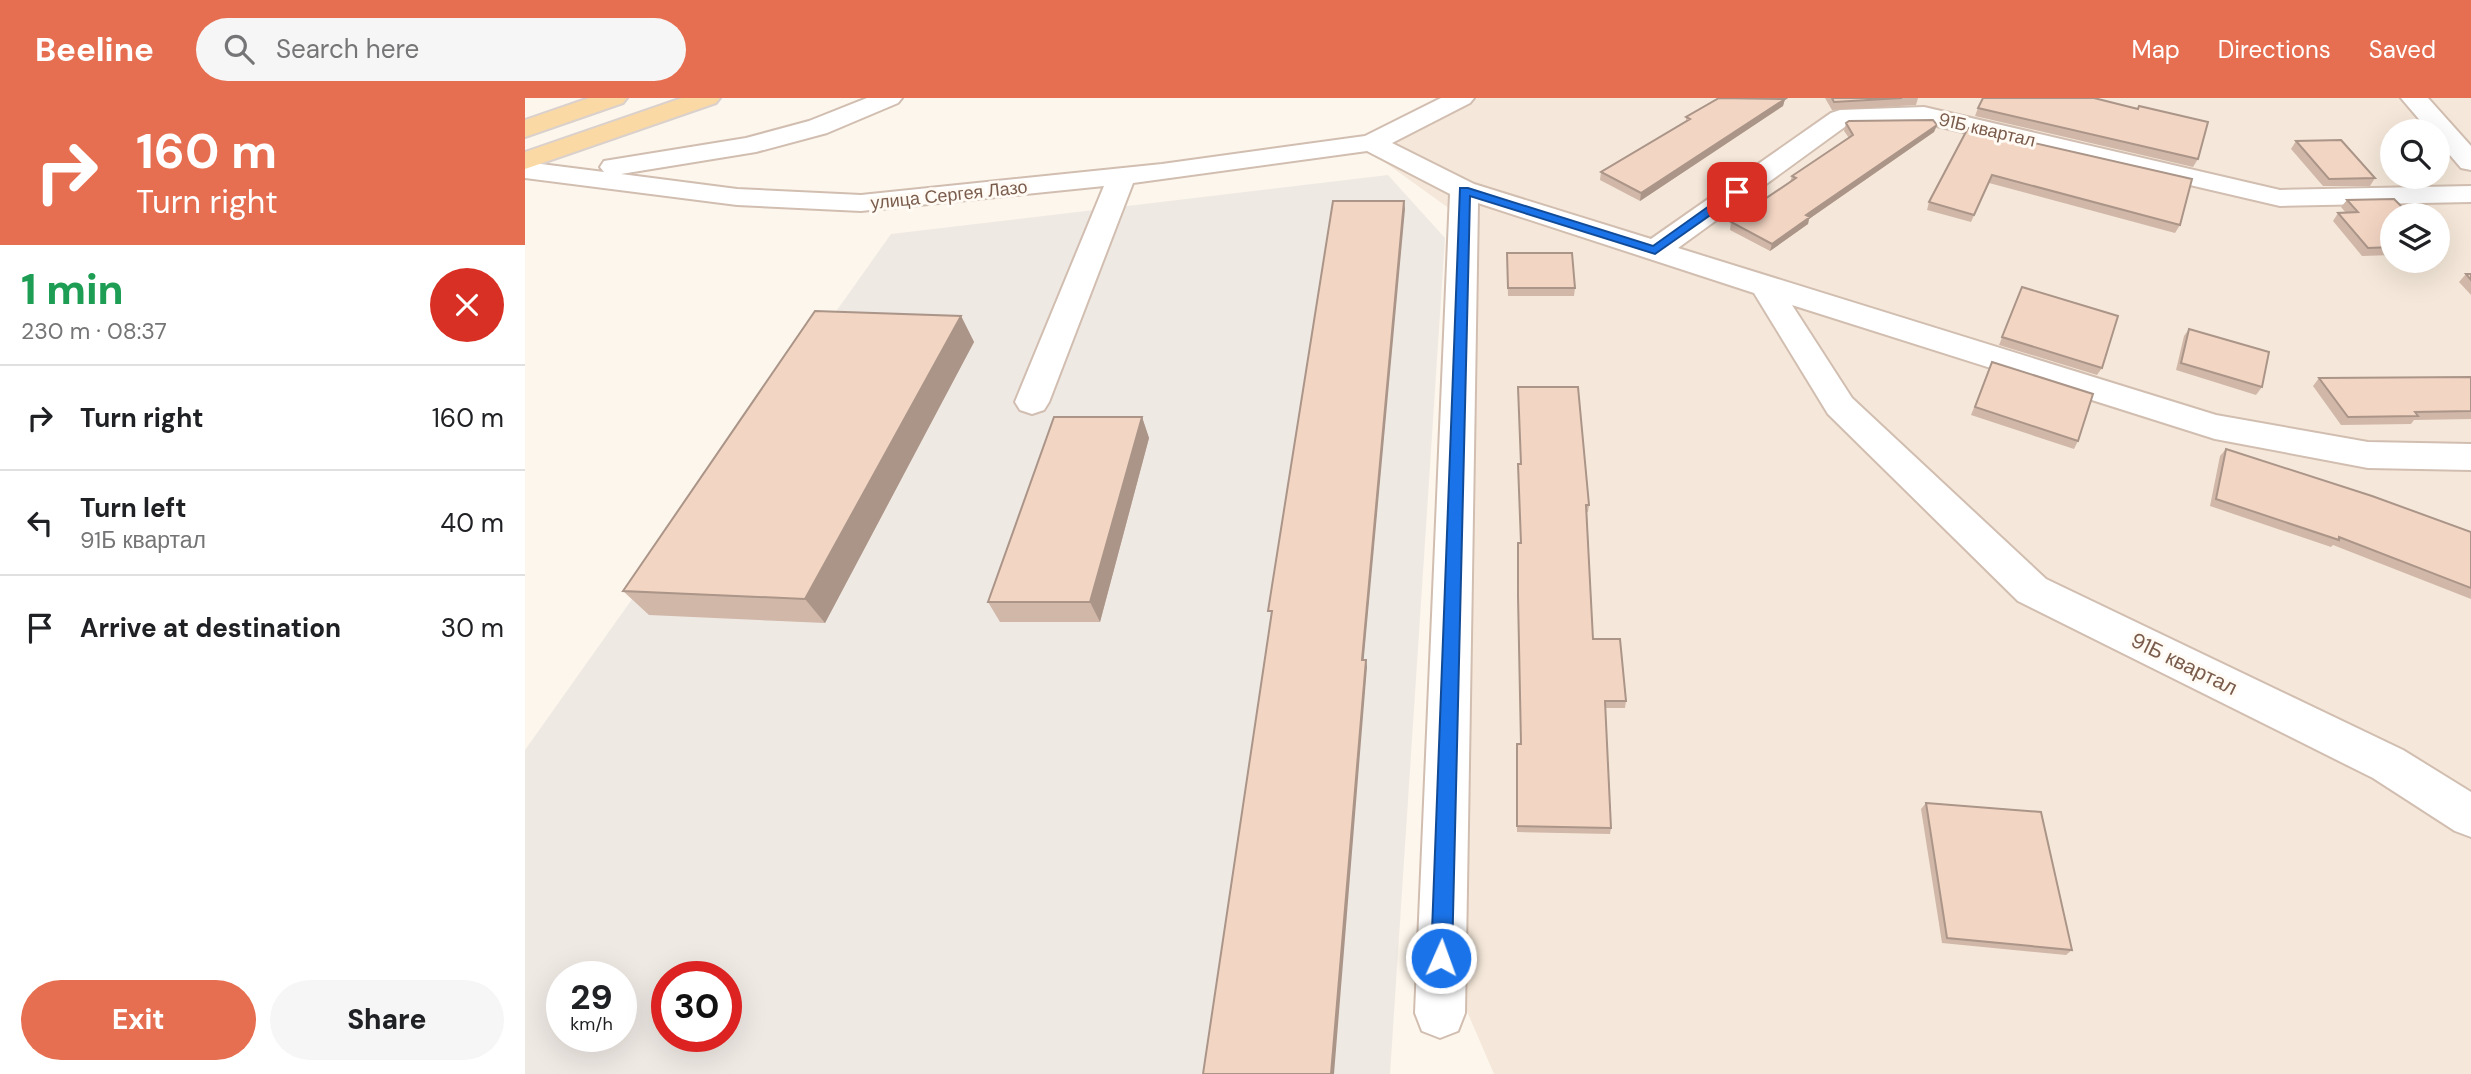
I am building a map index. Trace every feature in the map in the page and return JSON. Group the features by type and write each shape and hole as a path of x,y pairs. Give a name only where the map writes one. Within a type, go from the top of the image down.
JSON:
{"main road":[{"path":"525,129 614,98"},
{"path":"525,161 707,98"}],"street":[{"path":"555,174 655,163 747,146 818,127 889,98"},
{"name":"улица Сергея Лазо","path":"525,170 737,197 861,203 1122,176 1371,144 1461,98"},
{"path":"2414,98 2471,162"},
{"name":"91Б квартал","path":"1655,250 1840,118 1924,115 2280,198 2471,194"},
{"path":"1371,144 1464,190 2215,427 2368,455 2471,457"},
{"path":"1032,402 1122,176"},
{"path":"1440,1013 1464,190"},
{"name":"91Б квартал","path":"1765,286 1840,406 2032,590 2388,764 2471,816"}],"shaded area":[{"path":"1475,98 2471,98 2471,1074 1494,1074 1457,988 1475,227 1372,153"},
{"path":"1388,175 1445,238 1390,1074 525,1074 525,750 891,234"}],"building":[{"path":"1719,98 1785,99 1641,193 1601,172 1690,119 1686,117"},
{"path":"1832,98 1902,98 1834,102"},
{"path":"1983,98 2094,98 2208,122 2198,159 1978,108"},
{"path":"1933,120 1937,125 1806,215 1810,217 1772,244 1731,222 1853,135 1846,123 1849,121"},
{"path":"1968,128 2192,179 2180,225 1992,175 1974,215 1929,202"},
{"path":"2341,140 2375,178 2329,179 2296,141"},
{"path":"2394,199 2398,203 2380,203 2380,248 2368,248 2338,213 2358,212 2347,200"},
{"path":"1333,201 1404,201 1362,660 1366,660 1331,1074 1203,1074 1272,611 1268,611"},
{"path":"1507,253 1572,253 1575,288 1508,288"},
{"path":"2022,287 2118,316 2102,368 2002,337"},
{"path":"815,311 961,316 805,599 623,591"},
{"path":"2189,329 2269,352 2262,387 2181,363"},
{"path":"1992,362 2093,394 2078,441 1975,407"},
{"path":"2471,377 2471,411 2415,412 2418,416 2348,417 2319,378"},
{"path":"1518,387 1578,387 1589,505 1586,505 1593,639 1620,639 1626,701 1605,701 1611,828 1517,826 1517,744 1521,744 1518,543 1521,543 1518,464 1521,464"},
{"path":"1054,417 1142,417 1090,602 988,602"},
{"path":"2226,449 2372,496 2471,532 2471,588 2339,537 2339,540 2216,499"},
{"path":"1926,803 2041,812 2072,950 1947,938"}],"route":[{"path":"1441,958 1464,190 1655,250 1737,192"}]}
